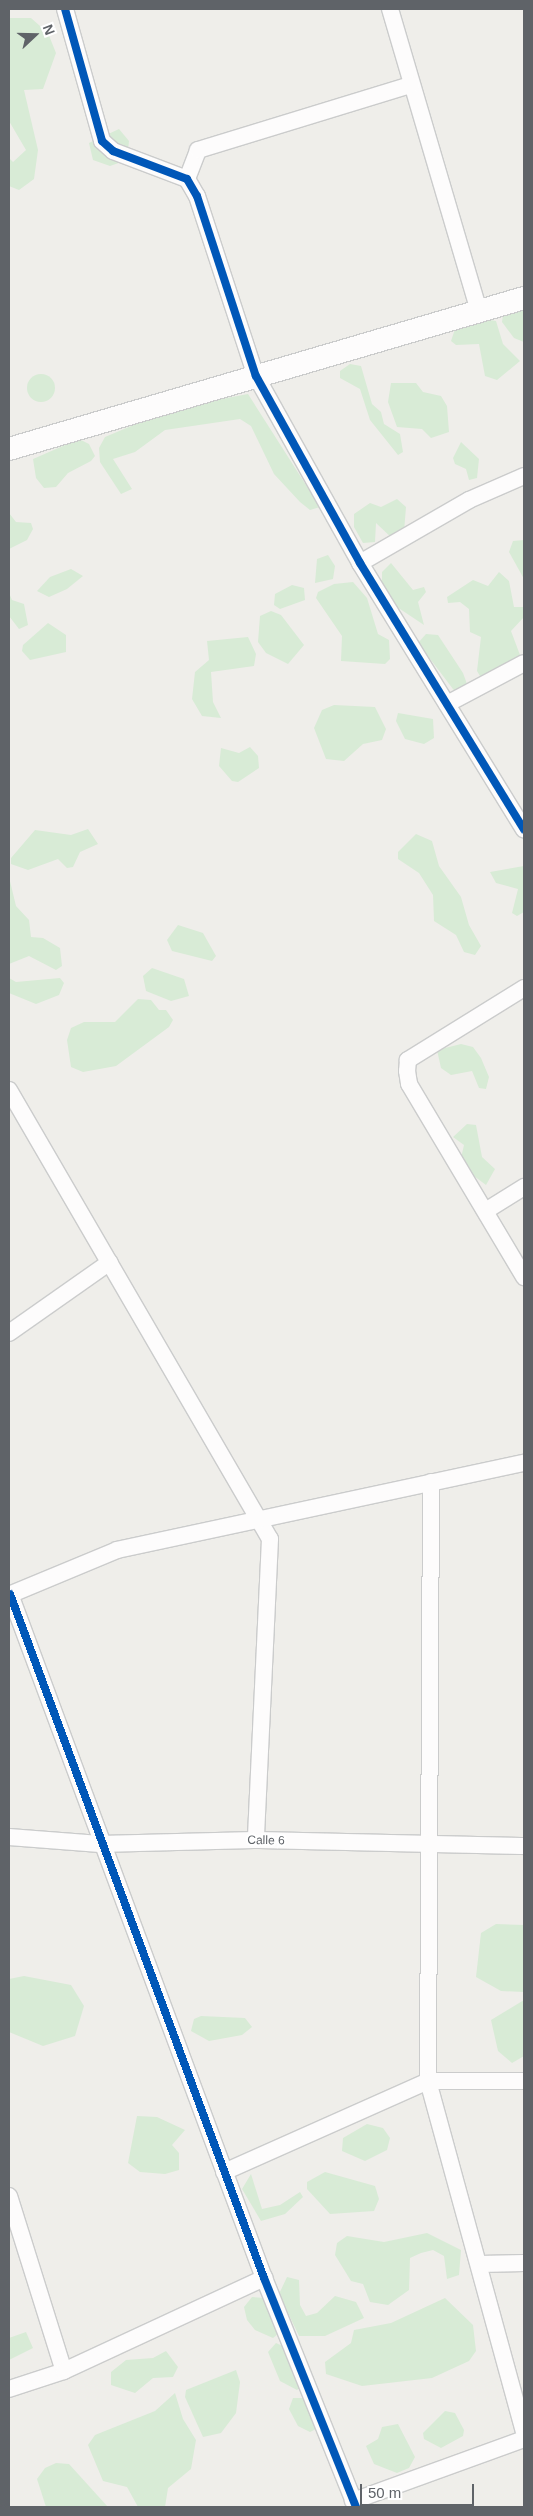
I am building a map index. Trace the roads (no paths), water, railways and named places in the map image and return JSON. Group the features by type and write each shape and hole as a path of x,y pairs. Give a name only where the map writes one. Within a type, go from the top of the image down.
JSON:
{"street":[{"path":"65,9 102,141 113,151 187,179 197,196 256,376 360,563 524,830"},
{"path":"390,9 411,85 480,312"},
{"path":"187,179 198,150 411,85"},
{"path":"9,449 524,298"},
{"path":"360,563 469,500 524,476"},
{"path":"447,704 524,663"},
{"path":"524,988 408,1060 409,1084 487,1210 524,1277"},
{"path":"9,1090 262,1518 272,1564 256,1840"},
{"path":"487,1210 524,1187"},
{"path":"9,1334 110,1262"},
{"path":"524,1463 117,1550 10,1595 100,1844 264,2278 354,2504 524,2439"},
{"path":"430,1482 432,1845 428,2081 480,2264 524,2433"},
{"name":"Calle 6","path":"9,1837 100,1844 256,1840 524,1846"},
{"path":"224,2172 428,2081 524,2081"},
{"path":"9,2196 64,2371"},
{"path":"480,2264 524,2263"},
{"path":"9,2389 64,2371 264,2278"}]}
